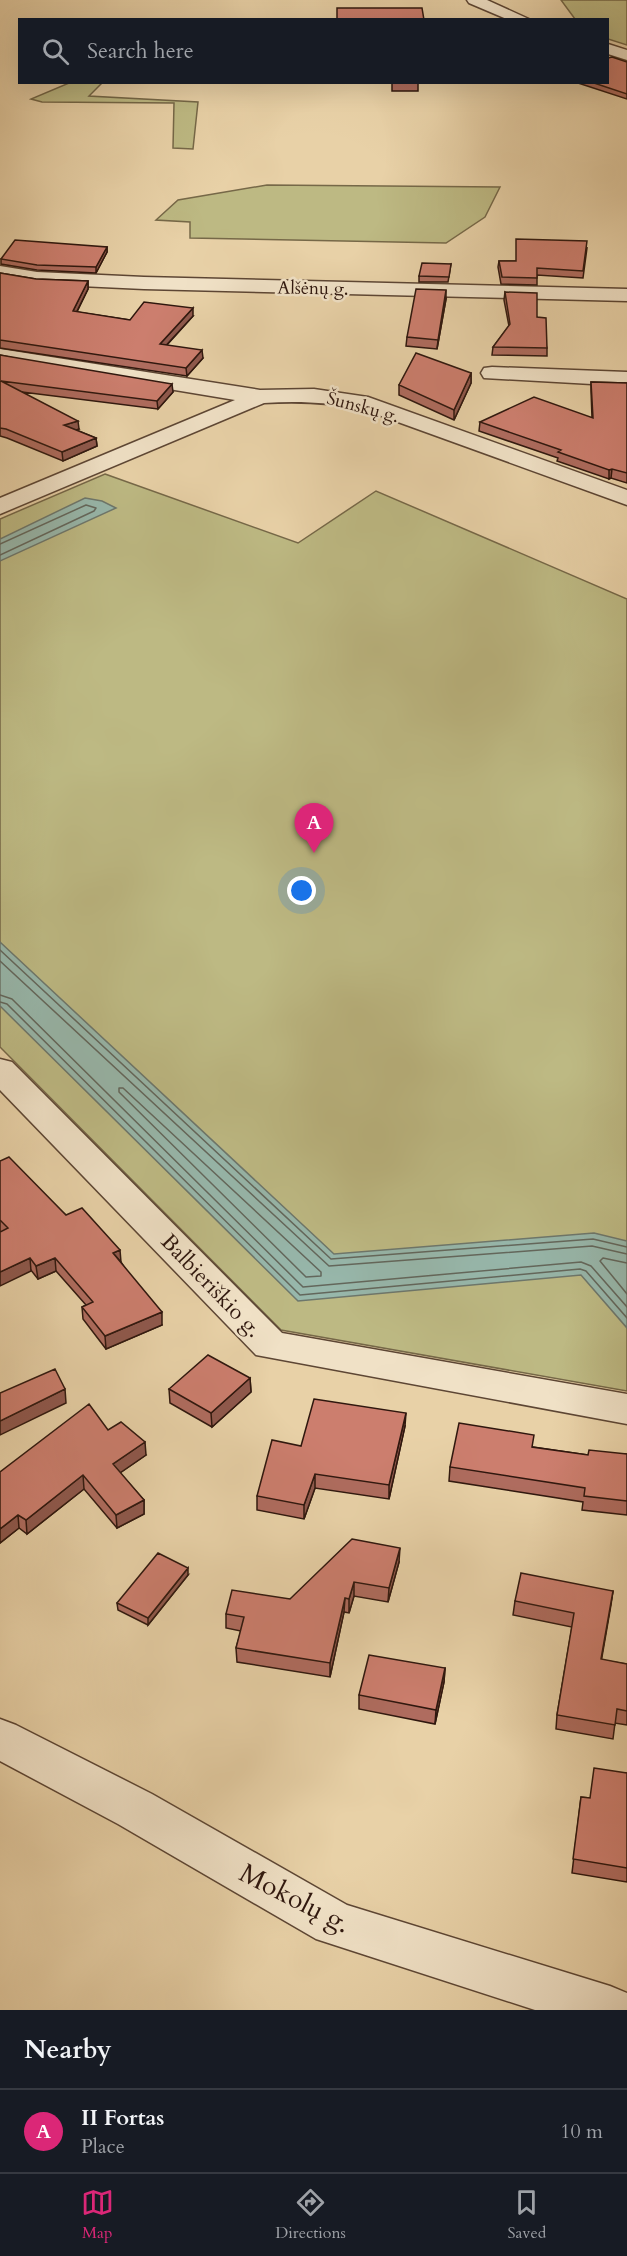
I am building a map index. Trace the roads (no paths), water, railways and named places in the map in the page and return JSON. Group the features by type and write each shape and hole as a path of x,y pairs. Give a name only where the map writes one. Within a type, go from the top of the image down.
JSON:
{"street":[{"path":"474,0 519,18"},
{"path":"609,48 627,55"},
{"name":"Alšėnų g.","path":"0,272 38,278 144,283 627,295"},
{"path":"0,355 260,397"},
{"path":"492,373 627,379"},
{"name":"Šunskų g.","path":"0,507 260,397 327,395 368,404 627,498"},
{"name":"Balbieriškio g.","path":"0,1070 270,1345 627,1410"},
{"name":"Mokolų g.","path":"0,1739 135,1809 334,1923 610,2010"}],"water":[{"path":"85,498 102,501 116,508 0,561 0,539"},
{"path":"0,942 334,1254 594,1233 627,1241 627,1328 581,1275 298,1301 0,1006"}],"place":[{"name":"II Fortas","path":"314,853"}]}
